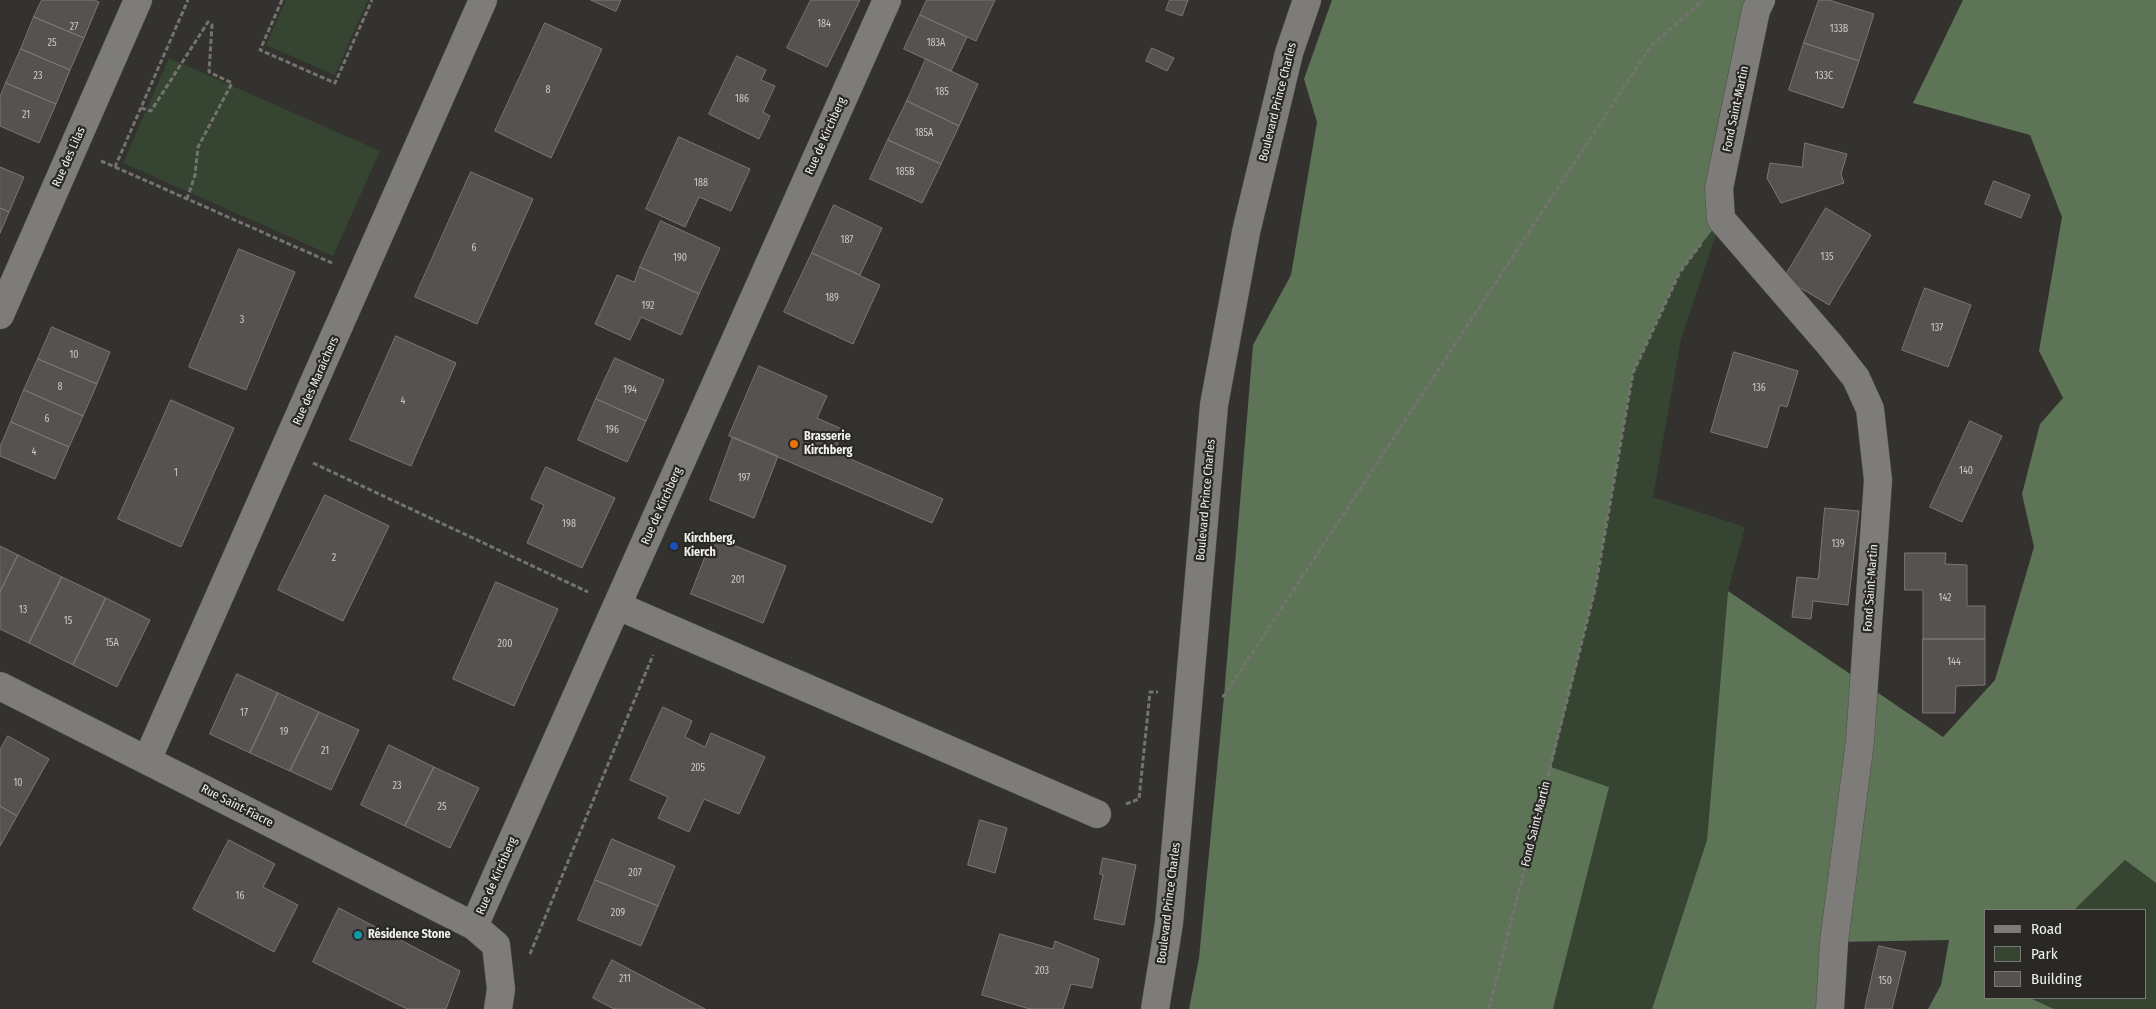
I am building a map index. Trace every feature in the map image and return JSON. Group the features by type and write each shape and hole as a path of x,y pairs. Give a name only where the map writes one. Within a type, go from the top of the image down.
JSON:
{"street":[{"name":"Rue des Lilas","path":"0,315 138,0"},
{"name":"Rue des Maraîchers","path":"147,760 483,0"},
{"name":"Rue de Kirchberg","path":"499,999 496,945 474,926 607,601 886,0"},
{"name":"Boulevard Prince Charles","path":"1155,1009 1169,923 1214,404 1246,232 1289,53 1307,0"},
{"name":"Fond Saint-Martin","path":"1762,0 1756,10 1719,188 1721,219 1830,345 1856,378 1870,409 1878,480 1860,741 1834,942 1830,1009"},
{"path":"607,601 1097,814"},
{"name":"Rue Saint-Fiacre","path":"0,686 474,926"}],"path":[{"path":"115,167 188,0"},
{"path":"282,0 260,50 335,83 372,0"},
{"path":"1097,814 1139,799 1150,692 1224,696 1651,46 1703,0"},
{"path":"141,108 151,111 208,22 212,25 209,72 232,83 198,147 195,175 187,199"},
{"path":"73,148 362,276"},
{"name":"Fond Saint-Martin","path":"1489,1009 1595,590 1634,373 1680,272 1721,219"},
{"path":"285,450 607,601"},
{"path":"499,999 524,969 664,626"}],"green space":[{"path":"286,0 368,0 335,75 266,45"},
{"path":"1332,0 1761,0 1721,219 1680,272 1633,373 1595,590 1551,767 1609,787 1553,1009 1189,1009 1199,958 1224,696 1253,345 1291,275 1317,122 1304,79"},
{"path":"1963,0 2156,0 2156,883 2125,860 2075,909 1984,909 1984,999 2032,999 2054,1009 1928,1009 1941,985 1949,940 1834,942 1830,1009 1652,1009 1707,840 1728,591 1943,737 1995,680 2034,547 2022,494 2040,424 2063,398 2039,351 2062,217 2030,135 1913,103"},
{"path":"169,58 380,151 333,256 123,163"},
{"path":"1721,219 1681,339 1653,497 1745,527 1728,591 1707,840 1652,1009 1553,1009 1608,787 1551,767 1595,590 1633,373 1680,272"},
{"path":"2125,860 2156,883 2156,1009 2054,1009 2032,999 2146,999 2146,909 2075,909"}],"building":[{"path":"42,0 94,0 99,2 84,38 34,17"},
{"path":"591,0 621,0 616,11"},
{"path":"811,0 860,0 827,67 787,48"},
{"path":"927,0 995,0 976,41 920,15"},
{"path":"1170,0 1188,0 1182,16 1166,10"},
{"path":"1819,0 1829,0 1874,14 1859,61 1804,43"},
{"path":"920,15 967,37 951,71 904,49"},
{"path":"34,17 84,38 70,70 21,49"},
{"path":"545,23 602,49 551,158 495,131"},
{"path":"1804,43 1859,61 1843,108 1789,90"},
{"path":"1152,48 1174,58 1167,71 1146,61"},
{"path":"21,49 70,70 56,104 6,83"},
{"path":"737,56 766,70 761,80 775,86 763,112 770,116 759,139 709,114"},
{"path":"926,59 978,84 959,126 907,101"},
{"path":"6,83 56,104 39,143 0,126 0,97"},
{"path":"907,101 959,126 941,164 888,140"},
{"path":"679,137 750,169 731,211 699,197 685,227 646,209"},
{"path":"888,140 941,164 922,203 870,179"},
{"path":"1805,143 1847,154 1841,174 1844,183 1781,203 1767,178 1770,163 1802,167"},
{"path":"0,167 24,177 9,212 0,208"},
{"path":"471,172 533,199 477,324 415,297"},
{"path":"1994,181 2030,195 2021,218 1985,204"},
{"path":"834,205 882,228 860,275 812,253"},
{"path":"0,208 9,212 0,233"},
{"path":"1826,208 1871,235 1829,305 1784,278"},
{"path":"661,221 720,248 699,294 640,267"},
{"path":"239,249 295,272 246,390 189,367"},
{"path":"812,253 880,285 853,344 784,312"},
{"path":"640,267 699,294 681,335 641,317 630,340 595,324 617,275 634,282"},
{"path":"1925,288 1971,305 1948,367 1902,350"},
{"path":"52,327 110,352 97,384 38,359"},
{"path":"396,336 456,363 411,466 350,440"},
{"path":"1734,352 1798,371 1787,407 1780,405 1767,448 1711,432"},
{"path":"615,358 664,380 646,421 596,399"},
{"path":"38,359 97,384 83,416 24,390"},
{"name":"Brasserie Kirchberg","path":"759,366 827,396 817,418 844,430 834,452 943,499 932,523 729,436"},
{"path":"24,390 83,416 69,447 11,422"},
{"path":"596,399 646,421 627,462 578,440"},
{"path":"171,400 234,428 181,547 118,519"},
{"path":"1970,421 2002,436 1962,522 1930,507"},
{"path":"11,422 69,447 55,479 0,456 0,447"},
{"path":"733,437 778,456 754,518 710,500"},
{"path":"546,467 615,498 582,568 527,543 544,505 531,499"},
{"path":"325,495 389,526 343,621 278,590"},
{"path":"1825,508 1859,511 1848,605 1813,601 1811,619 1792,617 1797,577 1818,579"},
{"path":"713,537 786,566 763,623 691,594"},
{"path":"0,546 18,555 0,592"},
{"path":"1905,553 1946,553 1945,564 1967,565 1967,606 1985,606 1985,639 1923,639 1923,590 1905,590"},
{"path":"18,555 62,577 29,643 0,629 0,592"},
{"path":"62,577 106,598 73,665 29,643"},
{"path":"496,582 558,609 514,706 453,679"},
{"path":"106,598 150,620 117,687 73,665"},
{"path":"1923,639 1985,639 1985,685 1956,686 1955,713 1923,713"},
{"path":"237,674 278,693 250,753 210,734"},
{"path":"278,693 319,712 290,771 250,753"},
{"path":"663,707 692,721 685,737 705,747 711,733 765,757 739,814 704,799 689,832 658,818 668,797 630,780"},
{"path":"319,712 359,730 331,790 290,771"},
{"path":"8,736 49,759 17,816 0,806 0,750"},
{"path":"389,745 434,767 405,826 361,805"},
{"path":"434,767 479,788 450,848 405,826"},
{"path":"0,806 17,816 0,846"},
{"path":"980,820 1007,828 995,873 968,865"},
{"path":"612,839 675,866 658,906 595,880"},
{"path":"229,840 275,864 263,887 298,905 274,952 193,909"},
{"path":"1103,858 1136,865 1124,925 1094,919 1103,875 1100,874"},
{"path":"595,880 658,906 641,946 578,920"},
{"name":"Résidence Stone","path":"339,908 460,971 446,1009 407,1009 313,962"},
{"path":"1000,934 1053,949 1055,941 1099,959 1092,988 1071,984 1063,1009 1030,1009 982,995"},
{"path":"1879,946 1906,952 1892,1009 1865,1009"},
{"path":"612,960 705,1009 614,1009 593,998"}],"place":[{"name":"Brasserie Kirchberg","path":"794,444"},
{"name":"Kirchberg, Kierch","path":"674,546"},
{"name":"Résidence Stone","path":"358,935"}]}
